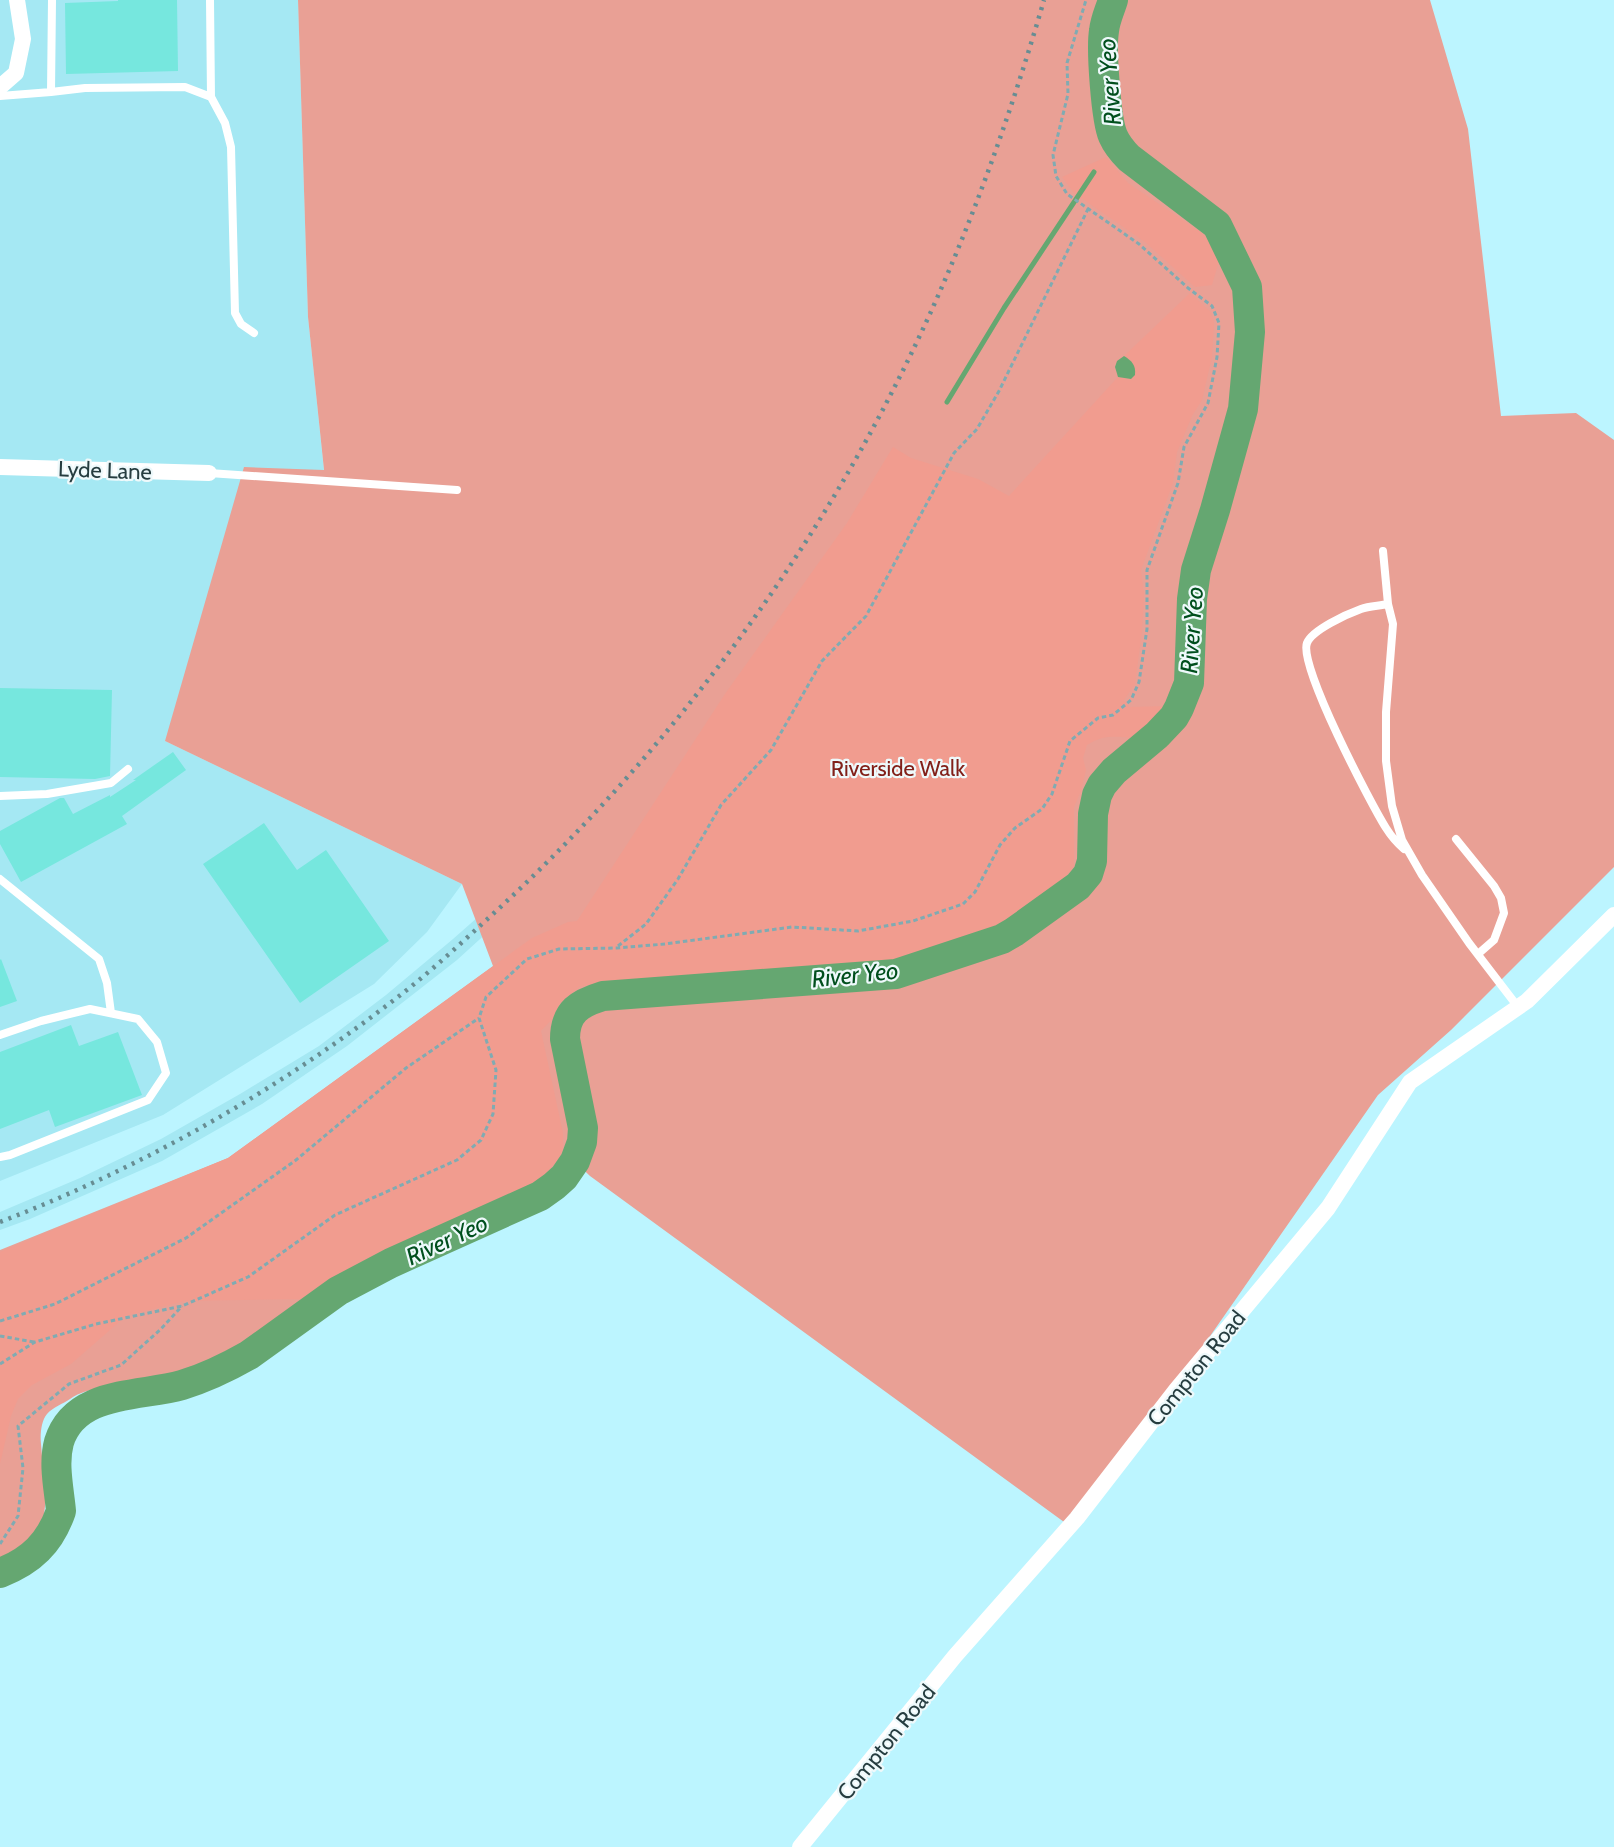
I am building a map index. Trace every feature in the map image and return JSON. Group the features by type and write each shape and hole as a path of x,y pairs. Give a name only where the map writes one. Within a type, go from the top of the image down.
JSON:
{"street":[{"path":"0,87 16,73 21,50 23,39 17,0"},
{"name":"Lyde Lane","path":"0,467 209,473"},
{"name":"Compton Road","path":"800,1847 955,1656 1077,1518 1176,1390 1328,1208 1410,1082 1527,1001 1614,915"}],"lane":[{"path":"51,92 52,0"},
{"path":"210,0 212,98 225,123 231,147 235,313 241,324 254,333"},
{"path":"0,96 85,88 185,87 212,98"},
{"path":"209,473 457,490"},
{"path":"1383,551 1388,604 1393,624 1386,689 1386,761 1392,806 1402,840 1422,875 1518,1007"},
{"path":"1388,604 1362,609 1340,618 1315,633 1307,641 1305,649 1307,662 1318,690 1368,796 1396,842 1410,854"},
{"path":"0,796 47,794 111,783 128,769"},
{"path":"1456,839 1494,886 1501,898 1504,913 1494,940 1478,954"},
{"path":"0,879 99,959 107,983 111,1013"},
{"path":"0,1035 41,1021 90,1009 138,1019 157,1042 166,1073 148,1100 0,1157"}],"path":[{"path":"0,1364 35,1342 96,1324 182,1306 248,1277 336,1215 457,1160 481,1140 493,1114 496,1070 479,1018 486,997 527,960 559,949 665,944 792,927 858,931 913,921 963,904 975,892 1000,844 1015,828 1042,809 1052,794 1070,741 1098,718 1113,715 1131,700 1139,682 1147,629 1147,570 1178,483 1184,447 1208,403 1219,323 1212,306 1188,288 1139,244 1067,194 1056,176 1053,155 1068,94 1067,63 1086,0"},
{"path":"616,948 646,924 678,879 721,805 771,750 822,661 866,616 954,453 977,429 999,391 1088,209"},
{"path":"0,1321 55,1305 186,1238 296,1160 406,1068 479,1018"},
{"path":"0,1544 18,1516 23,1468 18,1426 69,1384 121,1365 160,1330 182,1306"},
{"path":"0,1336 35,1342"}],"shaded area":[{"path":"0,0 298,0 308,317 324,471 165,741 462,884 427,932 374,984 163,1115 0,1181"},
{"path":"1124,356 1134,366 1135,375 1131,379 1118,377 1115,367 1117,361"},
{"path":"559,867 457,960 347,1046 262,1104 162,1161 0,1230 0,1212 80,1178 161,1139 319,1046 386,995 513,886"}],"green space":[{"path":"298,0 1430,0 1468,129 1501,416 1576,413 1614,440 1614,867 1451,1030 1378,1095 1075,1530 590,1176 564,1151 554,1166 526,1190 489,1209 379,1255 357,1267 309,1297 255,1337 217,1360 159,1381 85,1392 52,1409 45,1417 41,1432 45,1498 40,1528 32,1541 0,1565 0,1250 228,1158 493,966 462,884 165,741 244,467 324,470 308,317"},
{"path":"1106,157 1128,183 1202,233 1221,254 1212,285 1195,287 1145,242 1074,193 1062,177"},
{"name":"Riverside Walk","path":"1190,293 1211,312 1214,323 1212,357 1202,400 1192,416 1177,452 1173,483 1141,570 1144,594 1142,631 1135,684 1124,700 1129,707 1168,706 1150,729 1136,738 1105,738 1087,745 1083,758 1086,770 1074,807 1074,866 1057,888 1045,892 1008,921 895,966 872,968 861,965 847,970 827,966 813,971 781,969 676,978 632,987 612,980 579,987 560,1003 554,1017 541,1031 563,1133 563,1150 557,1161 541,1179 460,1221 362,1262 301,1299 185,1301 126,1316 71,1364 32,1385 18,1399 11,1416 0,1464 0,1252 228,1158 532,938 568,922 577,921 725,694 847,523 893,447 911,458 978,479 1009,496 1118,377 1130,379 1131,360 1124,356"}],"building":[{"path":"177,0 178,71 66,74 65,3"},
{"path":"0,688 112,690 110,776 95,779 0,777"},
{"path":"173,752 186,770 122,816 127,824 21,882 0,844 0,831 60,798 64,798 73,814 110,795 110,797"},
{"path":"264,823 297,870 326,850 389,941 300,1003 203,864"},
{"path":"0,960 17,1001 0,1007"},
{"path":"71,1025 79,1046 118,1032 142,1095 55,1127 49,1110 0,1129 0,1052"}],"waterway":[{"name":"River Yeo","path":"0,1573 21,1563 38,1550 56,1522 61,1511 56,1468 57,1450 67,1425 79,1413 111,1398 182,1385 225,1368 249,1355 338,1291 391,1263 540,1196 564,1177 575,1161 582,1142 583,1128 565,1039 568,1021 581,1005 603,996 896,974 1002,939 1078,886 1088,874 1092,861 1093,814 1097,795 1102,785 1114,771 1157,735 1174,717 1189,683 1192,599 1196,570 1243,409 1250,332 1247,287 1217,225 1129,158 1113,136 1106,100 1103,53 1106,19 1113,0"},
{"path":"947,402 1004,308 1094,172"}],"railway":[{"path":"0,1222 102,1179 200,1128 295,1070 386,1006 441,961 553,856 610,797 664,734 716,669 765,602 811,533 854,462 893,390 938,296 978,199 1013,100 1044,0"}]}
